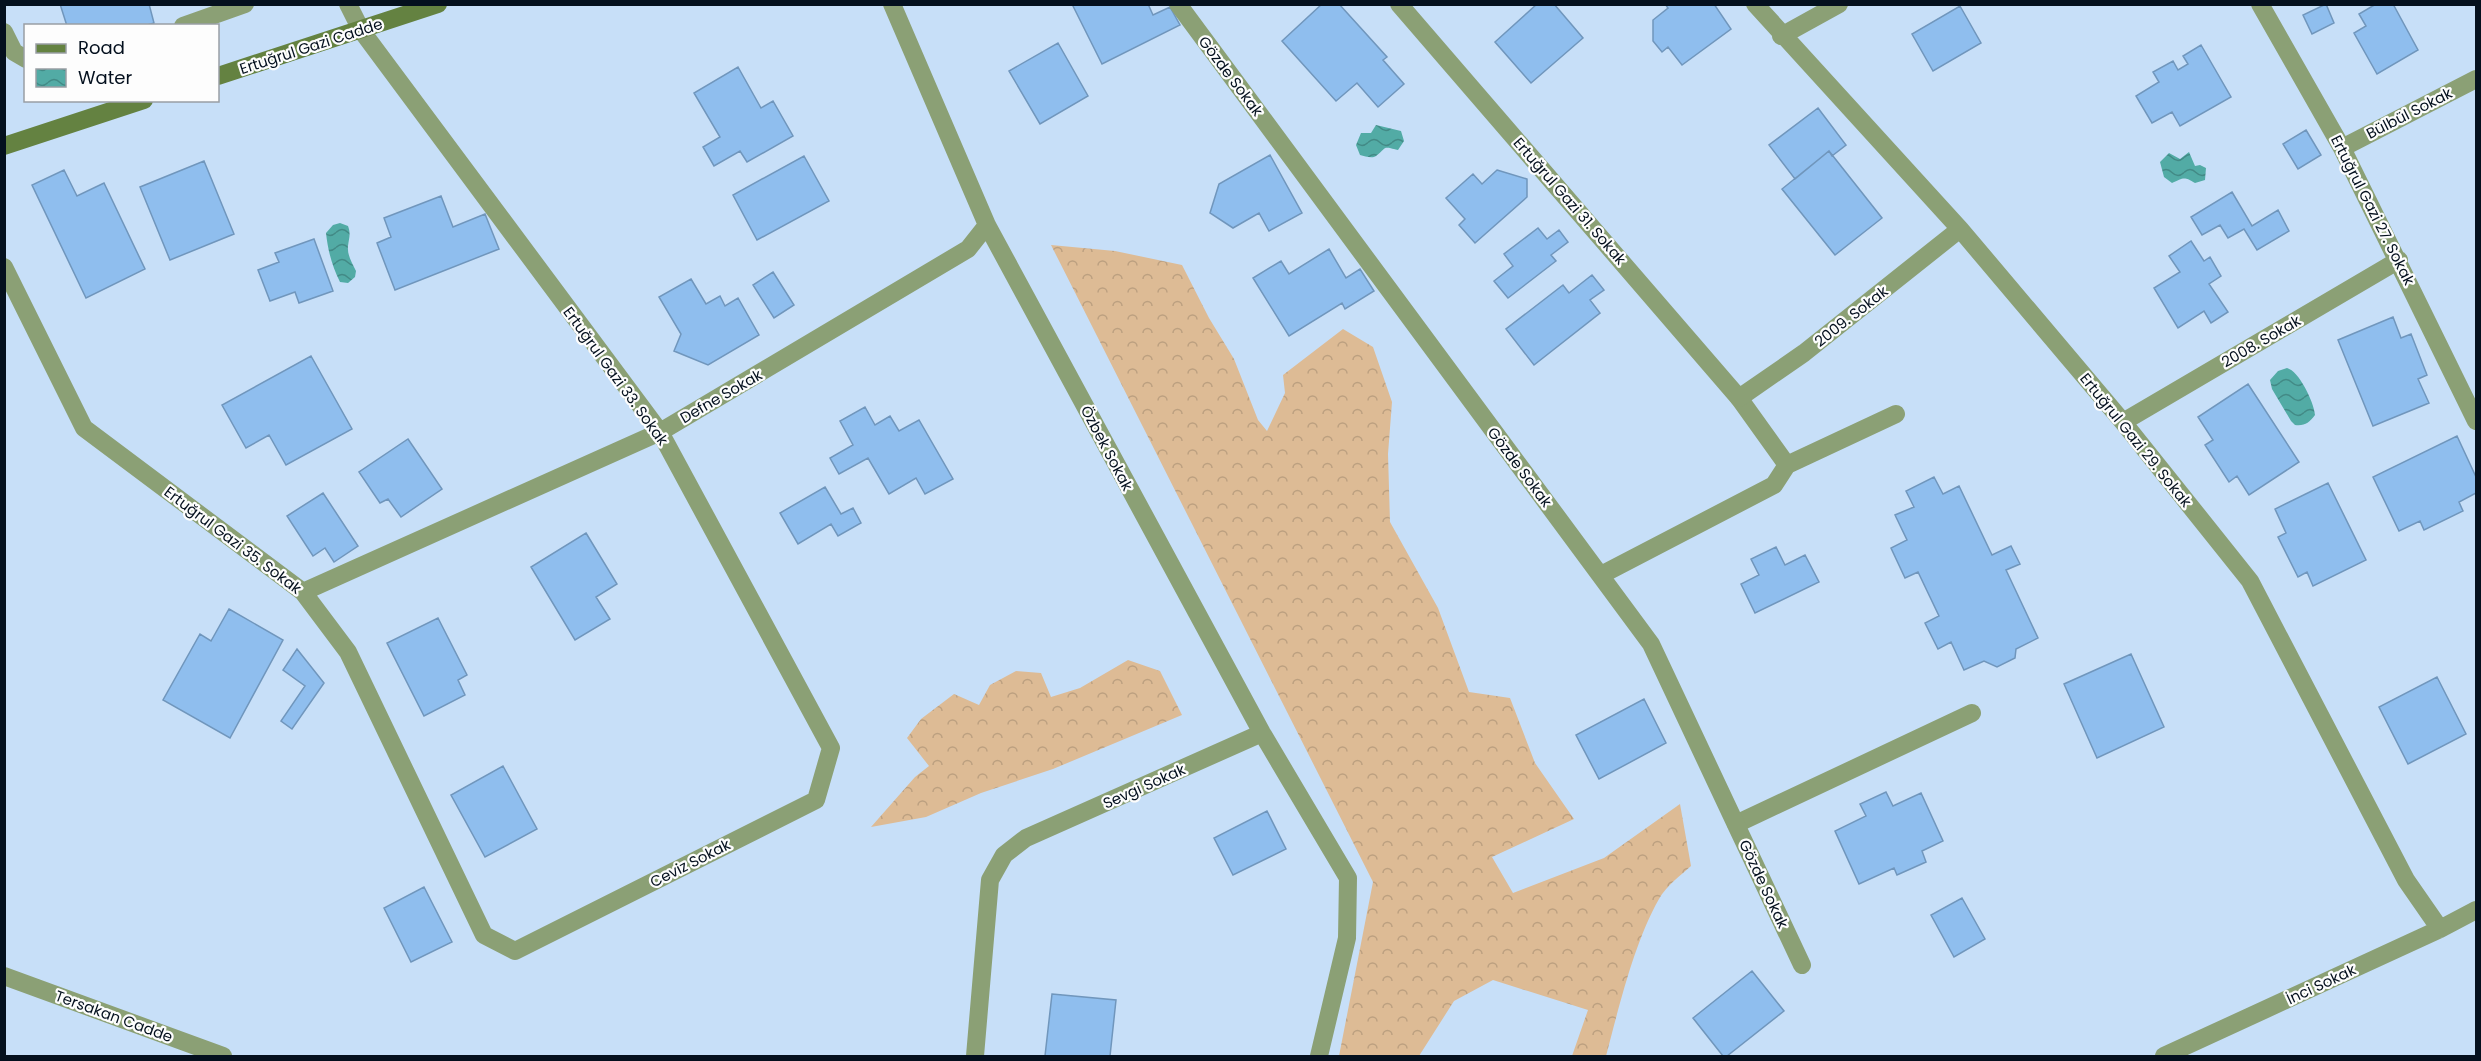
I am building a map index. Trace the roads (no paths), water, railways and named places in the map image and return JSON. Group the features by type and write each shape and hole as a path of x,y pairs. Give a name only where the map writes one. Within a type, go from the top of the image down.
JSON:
{"street":[{"path":"189,24 245,4"},
{"name":"Ertuğrul Gazi 33. Sokak","path":"348,4 361,30 660,432 831,748"},
{"name":"Ertuğrul Gazi Cadde","path":"219,76 438,4"},
{"name":"Özbek Sokak","path":"892,4 987,225 1262,733 1348,878 1347,938 1319,1056"},
{"name":"Gözde Sokak","path":"1178,4 1651,644 1802,965"},
{"name":"Ertuğrul Gazi 31. Sokak","path":"1399,4 1739,398 1787,465"},
{"name":"Ertuğrul Gazi 29. Sokak","path":"1755,4 1781,36 1960,229 2123,422 2250,581 2406,880 2440,929"},
{"path":"1781,36 1839,4"},
{"name":"Ertuğrul Gazi 27. Sokak","path":"2260,4 2342,148 2399,260 2476,421"},
{"path":"4,32 14,52 24,58"},
{"name":"Bülbül Sokak","path":"2342,148 2476,79"},
{"path":"4,146 138,102"},
{"name":"Defne Sokak","path":"303,592 660,432 968,249 987,225"},
{"name":"2009. Sokak","path":"1739,398 1804,353 1960,229"},
{"name":"2008. Sokak","path":"2123,422 2399,260"},
{"name":"Ertuğrul Gazi 35. Sokak","path":"4,267 10,296 84,428 303,592 348,652 484,935 515,951"},
{"path":"1601,575 1774,485 1787,465 1896,414"},
{"path":"1736,824 1972,713"},
{"name":"Sevgi Sokak","path":"975,1056 990,880 1004,855 1026,838 1262,733"},
{"name":"Ceviz Sokak","path":"515,951 816,801 831,748"},
{"name":"İnci Sokak","path":"2164,1056 2440,929 2476,909"},
{"name":"Tersakan Cadde","path":"4,976 223,1056"}],"water":[{"path":"1376,125 1401,131 1404,141 1398,150 1385,148 1373,157 1360,155 1356,145 1361,133 1371,133"},
{"path":"2189,152 2195,166 2200,165 2206,168 2205,180 2195,183 2184,178 2172,183 2164,177 2160,162 2169,153 2180,159"},
{"path":"340,223 348,226 350,234 348,253 356,271 355,277 348,283 340,282 329,252 326,233 333,225"},
{"path":"2287,368 2292,370 2301,381 2314,409 2315,415 2304,424 2295,425 2291,421 2272,389 2270,380 2278,371"}]}
